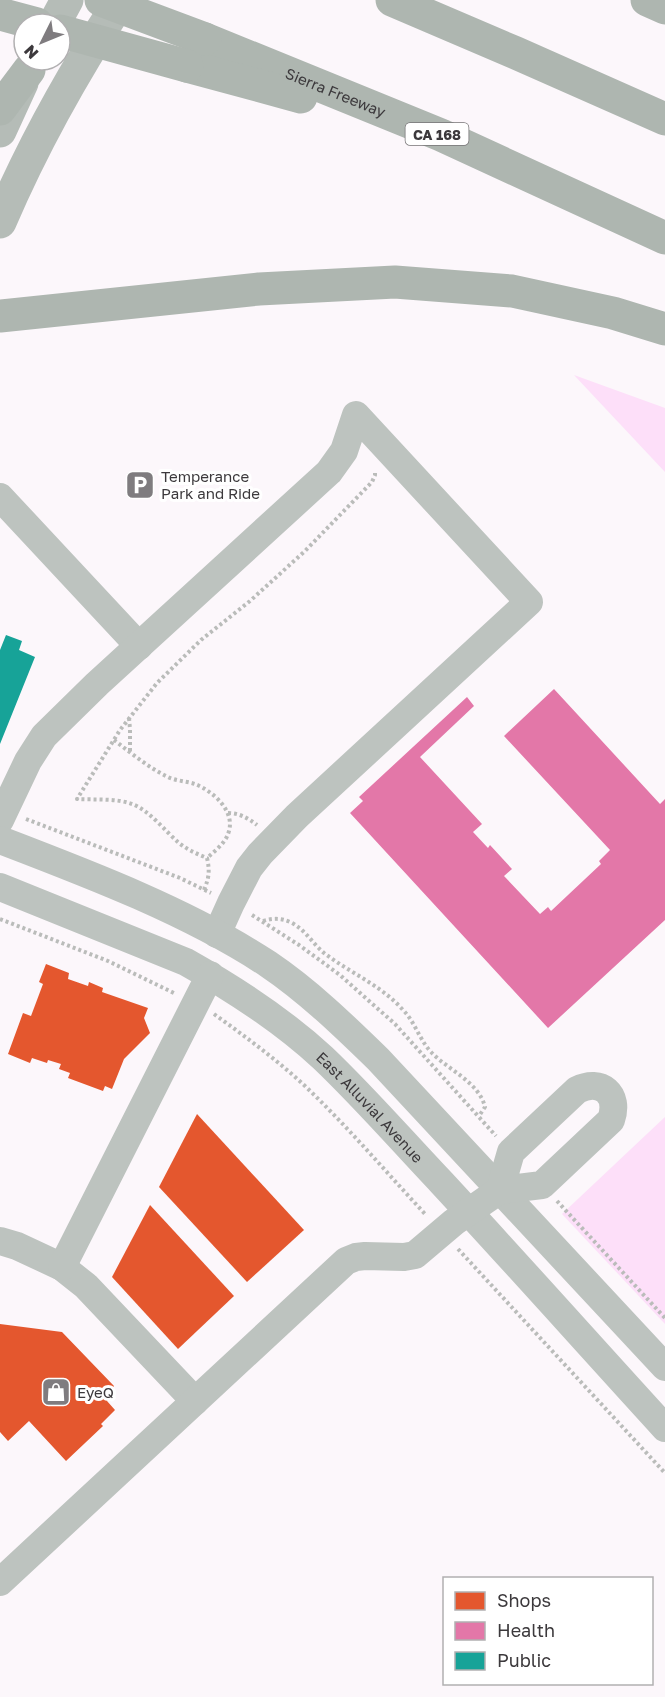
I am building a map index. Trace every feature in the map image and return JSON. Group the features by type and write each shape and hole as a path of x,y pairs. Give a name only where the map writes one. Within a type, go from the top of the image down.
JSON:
{"highway":[{"name":"Sierra Freeway","path":"101,0 205,39 441,135 665,238"},
{"path":"392,0 665,119"},
{"path":"647,0 665,8"},
{"path":"72,33 441,135"},
{"path":"0,109 26,72"},
{"path":"0,316 259,289 395,282 512,291 613,313 665,329"}],"main road":[{"path":"0,222 58,103 121,0"},
{"path":"0,131 28,72"}],"street":[{"path":"0,820 28,761 44,736 97,684 329,472 344,451 356,415 529,602 297,816 249,868 217,934"},
{"path":"0,497 139,646"},
{"path":"0,840 136,896 217,934 267,964 329,1012 378,1059 665,1367"},
{"path":"0,849 33,900"},
{"name":"East Alluvial Avenue","path":"0,886 186,962 210,975 280,1022 322,1057 469,1212 665,1428"},
{"path":"62,1267 210,975"},
{"path":"0,1582 346,1261 366,1256 411,1257 500,1190"},
{"path":"0,1241 17,1246 62,1267 92,1291 195,1401"}],"path":[{"path":"207,858 180,844 143,810 134,805 116,801 77,799 129,718 177,661 250,601 305,551 372,482 375,468"},
{"path":"129,718 129,752"},
{"path":"114,740 170,778 198,785 225,808 230,824 229,833 207,858"},
{"path":"228,813 235,813 250,820 273,842"},
{"path":"28,820 180,878 216,895"},
{"path":"204,890 210,870 207,858"},
{"path":"247,912 299,945 340,975 395,1024 500,1140"},
{"path":"262,921 271,918 280,919 302,929 322,951 396,1002 409,1017 432,1054 479,1094 485,1107 479,1116"},
{"path":"0,919 108,961 196,1003 258,1045 342,1124 665,1473"},
{"path":"553,1196 665,1318"}],"shaded area":[{"path":"574,375 665,408 665,472"},
{"path":"665,1117 665,1324 562,1214"}],"building: Shops":[{"path":"46,964 69,973 68,979 88,986 89,982 103,988 102,992 148,1008 144,1018 150,1033 124,1059 112,1089 105,1086 103,1091 68,1078 70,1073 59,1069 61,1064 48,1060 47,1063 32,1058 30,1063 8,1054 23,1013 31,1016 43,984 39,982"},
{"path":"197,1114 304,1230 247,1282 159,1187"},
{"path":"150,1205 234,1296 178,1349 112,1277"},
{"name":"EyeQ","path":"0,1324 62,1332 114,1386 111,1390 114,1394 107,1401 115,1410 101,1424 103,1426 66,1461 29,1421 8,1441 0,1432"}],"building: Health":[{"path":"554,689 660,804 665,799 665,920 548,1028 350,813 363,801 359,797 467,697 474,706 420,757 482,824 473,832 488,848 490,845 512,869 504,876 540,914 548,907 551,911 601,864 599,861 610,850 504,736"}],"building: Public":[{"path":"6,635 22,641 19,650 35,657 0,744 0,650"}],"place":[{"name":"Temperance Park and Ride","path":"140,485"},
{"name":"EyeQ","path":"56,1392"}]}
